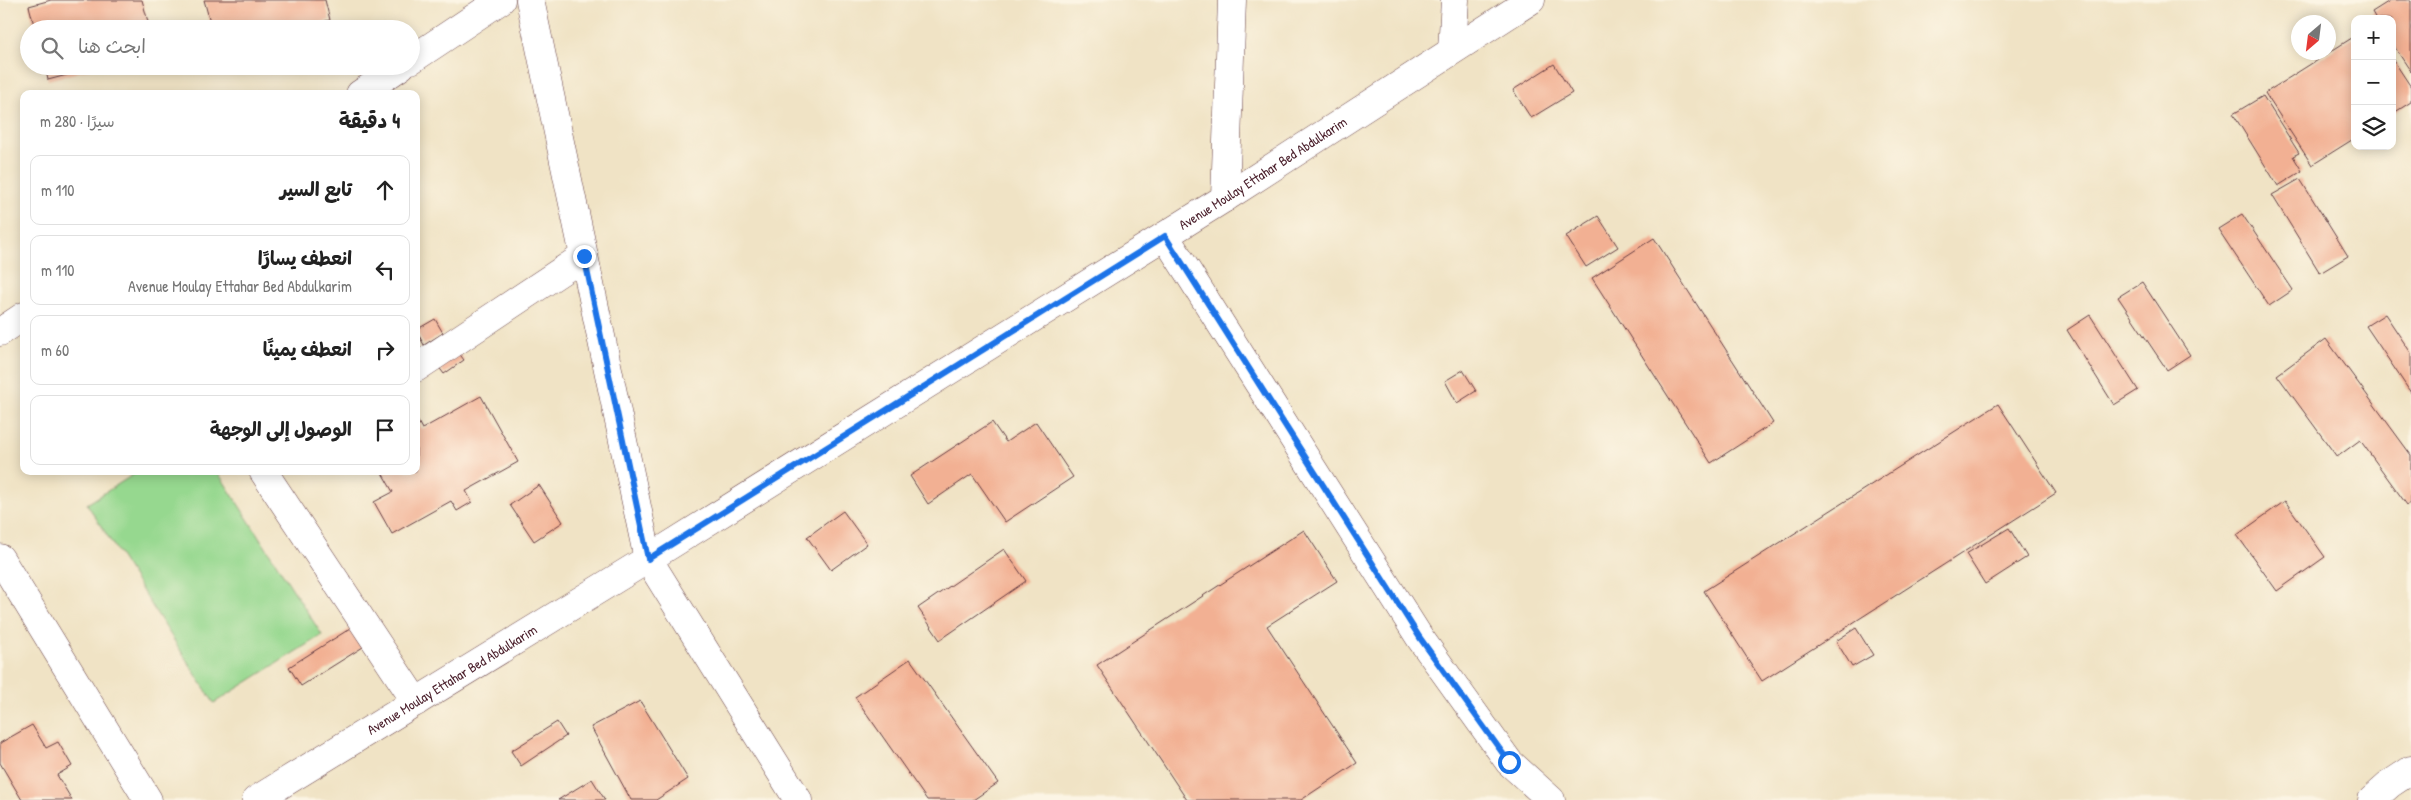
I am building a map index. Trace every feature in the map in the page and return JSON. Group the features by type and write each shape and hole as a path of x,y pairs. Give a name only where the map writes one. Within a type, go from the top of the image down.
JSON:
{"street":[{"path":"420,54 501,0"},
{"path":"530,0 648,559 798,800"},
{"path":"1225,198 1232,0"},
{"path":"1452,50 1455,0"},
{"name":"Avenue Moulay Ettahar Bed Abdulkarim","path":"256,800 648,559 1165,236 1531,0"},
{"path":"366,90 388,75"},
{"path":"1165,236 1420,638 1509,762 1551,800"},
{"path":"420,365 584,256"},
{"path":"0,332 20,319"},
{"path":"265,475 416,702"},
{"path":"0,558 148,800"},
{"path":"2372,800 2390,784 2411,770"}],"green space":[{"path":"133,475 220,475 322,635 214,703 87,504"}],"building":[{"path":"51,0 142,0 148,20 33,20 29,6"},
{"path":"204,0 325,0 330,20 210,20"},
{"path":"2391,0 2411,0 2411,72 2396,49 2396,15 2374,15 2372,12"},
{"path":"2351,39 2351,141 2312,165 2265,93 2317,60 2336,60 2336,48"},
{"path":"1554,64 1572,93 1531,118 1513,90"},
{"path":"2396,64 2411,87 2411,102 2396,111"},
{"path":"47,75 67,75 48,80"},
{"path":"2263,96 2299,153 2293,156 2302,171 2278,186 2233,114"},
{"path":"2300,179 2348,256 2320,273 2272,195"},
{"path":"2242,214 2293,290 2269,306 2218,229"},
{"path":"1598,216 1618,247 1586,267 1566,236"},
{"path":"1654,238 1773,423 1711,463 1592,278"},
{"path":"2142,282 2190,355 2167,370 2118,297"},
{"path":"2385,314 2411,353 2411,393 2366,326"},
{"path":"2090,315 2138,390 2114,405 2067,330"},
{"path":"435,319 443,333 424,345 420,338 420,328"},
{"path":"2326,339 2411,455 2411,502 2407,505 2360,440 2337,457 2277,375"},
{"path":"455,348 464,360 444,374 435,362"},
{"path":"1463,370 1476,391 1457,403 1445,381"},
{"path":"481,396 518,462 466,491 472,502 457,511 451,501 392,534 374,502 393,492 383,475 420,475 420,425 422,429"},
{"path":"1998,404 2056,493 1762,681 1704,591"},
{"path":"992,422 1006,442 1036,422 1073,477 1005,522 972,474 928,504 910,476"},
{"path":"539,485 563,522 534,541 510,505"},
{"path":"2285,501 2325,557 2277,591 2237,535"},
{"path":"843,511 867,544 831,570 807,537"},
{"path":"2009,528 2027,557 1985,584 1966,554"},
{"path":"1304,530 1337,581 1267,626 1357,763 1301,800 1187,800 1097,665"},
{"path":"1004,549 1026,581 940,640 918,608"},
{"path":"351,628 363,647 301,686 289,667"},
{"path":"1856,628 1873,655 1852,667 1836,641"},
{"path":"910,659 998,783 973,800 927,800 855,697"},
{"path":"640,701 688,779 656,800 631,800 591,727"},
{"path":"557,722 566,736 521,766 511,751"},
{"path":"32,725 46,748 58,742 72,766 57,775 72,800 22,800 0,763 0,743"},
{"path":"592,779 605,800 558,800"}],"route":[{"path":"584,256 648,559 1165,236 1420,638 1509,762"}]}
